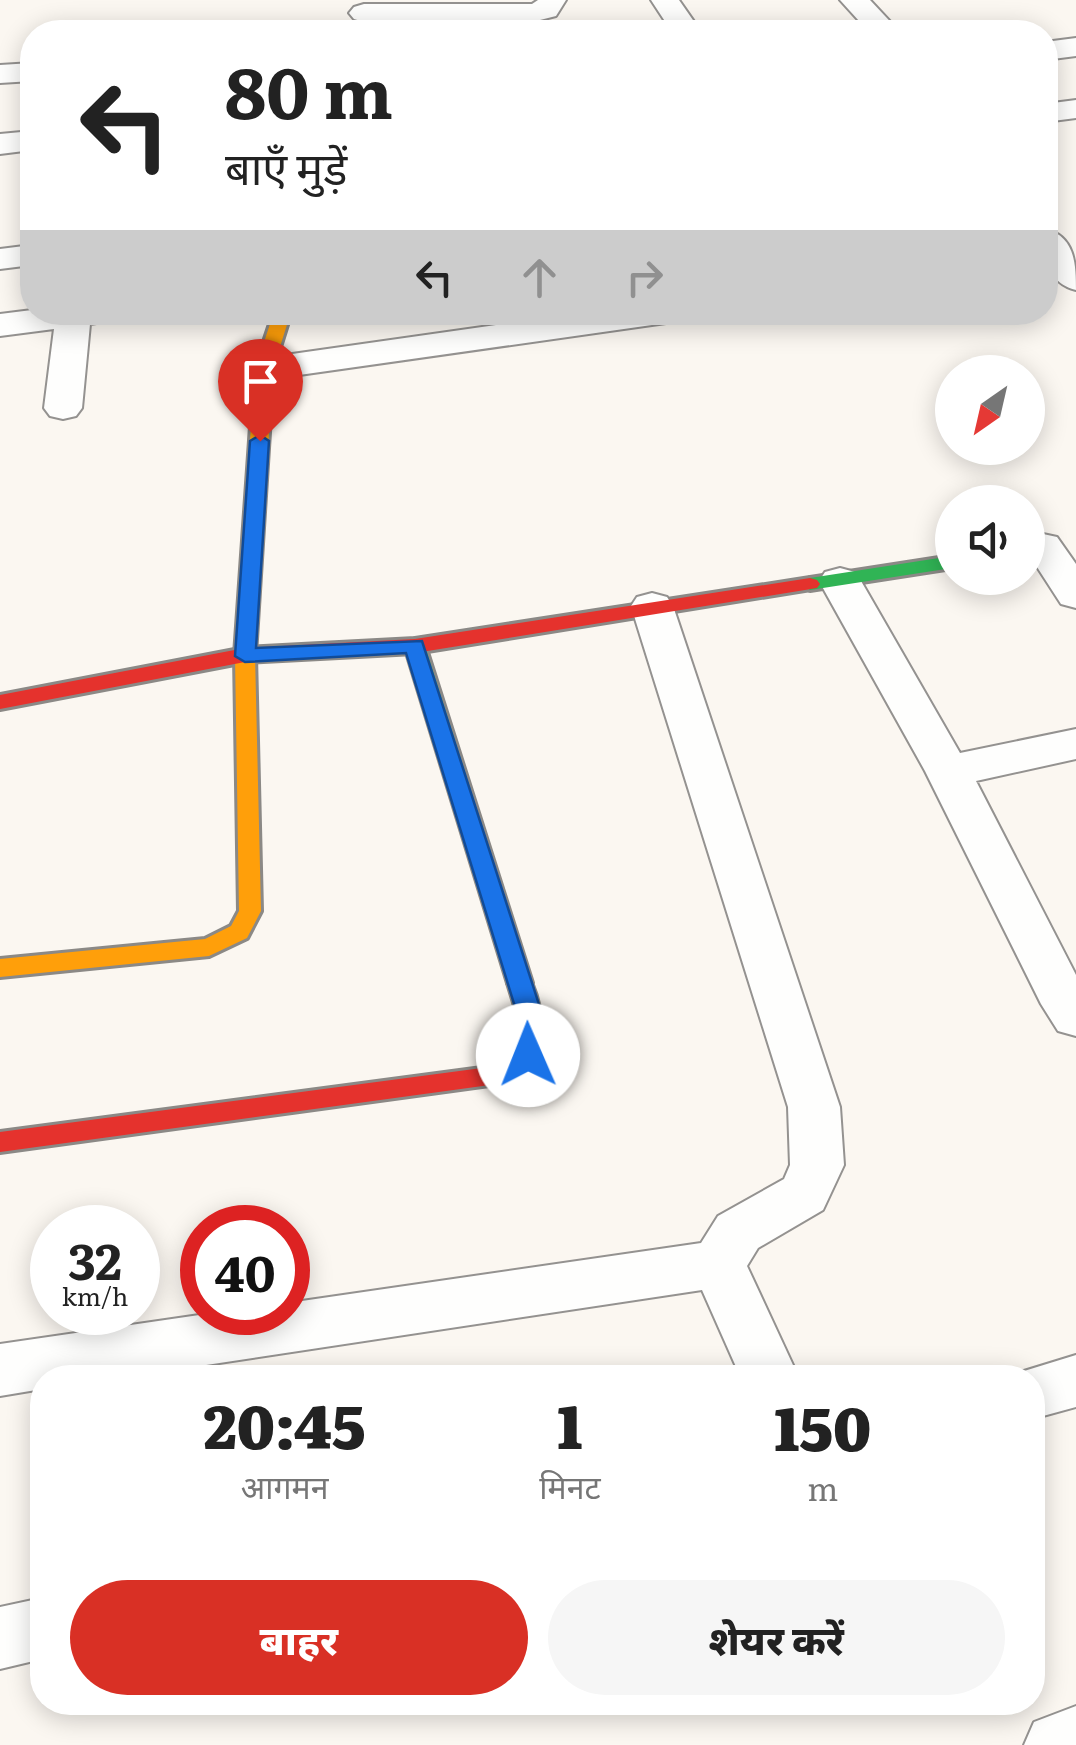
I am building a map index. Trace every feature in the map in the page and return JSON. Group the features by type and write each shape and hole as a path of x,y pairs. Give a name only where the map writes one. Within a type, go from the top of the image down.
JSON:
{"street":[{"path":"364,15 532,13 546,10 552,0"},
{"path":"63,408 85,325"},
{"path":"0,968 209,946 239,932 250,911 245,656 264,370 279,325"},
{"path":"264,370 576,325"},
{"path":"1049,543 1076,595"},
{"path":"0,702 245,656 414,646 935,565"},
{"path":"840,581 1070,998"},
{"path":"34,1365 718,1264 738,1232 804,1194 817,1165 814,1107 652,606"},
{"path":"0,1142 503,1074 528,1055 532,1020 414,646"},
{"path":"948,771 1076,744"},
{"path":"718,1264 764,1365"},
{"path":"0,1370 30,1366"},
{"path":"1045,1389 1076,1381"},
{"path":"0,1638 30,1631"},
{"path":"1058,1745 1076,1739"}],"traffic: fast":[{"path":"810,584 935,565"},
{"path":"415,646 520,983"}],"traffic: slow":[{"path":"0,968 209,947 239,932 250,911 245,655 264,369 279,325"}],"traffic: jam":[{"path":"0,702 245,655 415,646 810,584"},
{"path":"0,1142 503,1075 528,1055 531,1019 520,983"}],"route":[{"path":"260,441 245,656 414,646 532,1020 528,1055"}]}
